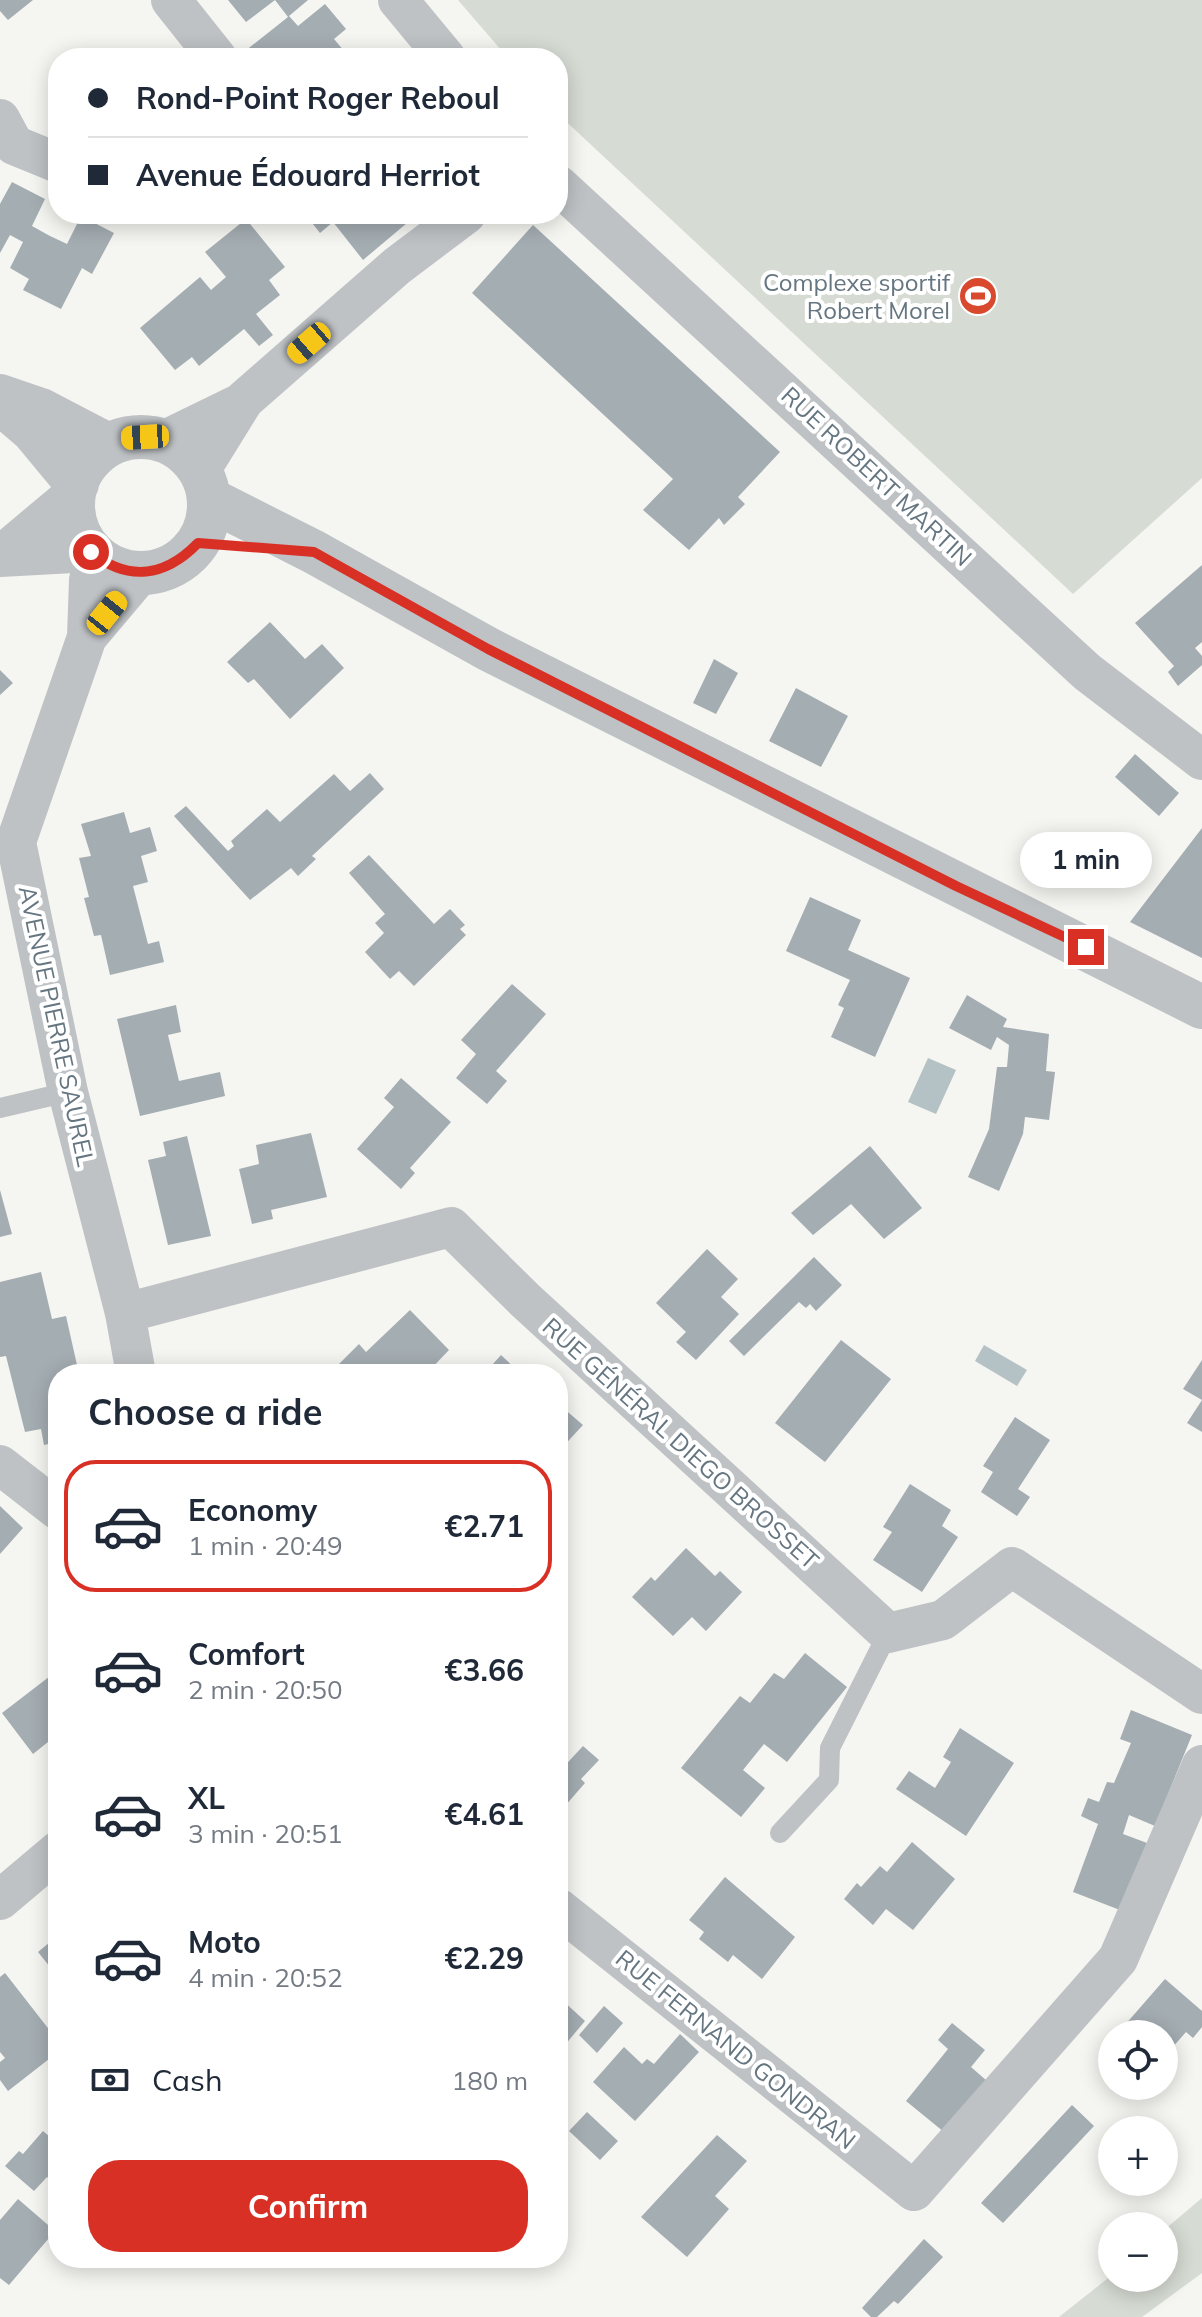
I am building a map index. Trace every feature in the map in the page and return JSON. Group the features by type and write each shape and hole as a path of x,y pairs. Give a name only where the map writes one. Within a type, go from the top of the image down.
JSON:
{"street":[{"path":"171,0 209,48"},
{"path":"398,0 438,48"},
{"path":"0,119 14,145 48,159"},
{"name":"RUE ROBERT MARTIN","path":"568,194 1087,672 1202,760"},
{"path":"163,441 241,403 397,266 453,224"},
{"path":"0,399 33,431 75,489 76,525 93,554 123,571 141,573 163,570 182,559 198,543 207,522 204,485 241,403"},
{"path":"0,399 41,410 108,445"},
{"path":"0,557 75,489 92,458 108,445 126,438 163,441 178,448 204,485 314,552 488,649 956,886 1138,972 1202,1007"},
{"path":"198,543 314,552"},
{"path":"0,557 93,554"},
{"name":"AVENUE PIERRE SAUREL","path":"93,554 87,637 16,842 68,1092 125,1313 134,1364"},
{"name":"AVENUE PIERRE SAUREL","path":"87,637 141,573"},
{"name":"RUE GÉNÉRAL DIEGO BROSSET","path":"125,1313 451,1227 525,1300 888,1633"},
{"path":"0,1465 48,1502"},
{"path":"888,1633 943,1620 1012,1567 1202,1694"},
{"name":"RUE FERNAND GONDRAN","path":"568,1916 914,2191 1118,1959 1202,1765"},
{"path":"0,1900 48,1859"}],"lane":[{"path":"0,1108 68,1092"},
{"path":"780,1833 829,1780 830,1748 888,1633"}],"shaded area":[{"name":"Complexe sportif Robert Morel","path":"458,0 1202,0 1202,478 1073,594 568,123 568,48 499,48"},
{"path":"928,1058 956,1070 936,1114 908,1102"},
{"path":"984,1345 1027,1370 1017,1386 975,1361"},
{"path":"1202,2198 1202,2273 1178,2291 1178,2218"},
{"path":"1098,2286 1098,2292 1176,2292 1142,2317 1059,2317"}],"building":[{"path":"0,0 33,0 8,20 0,11"},
{"path":"228,0 275,0 246,22"},
{"path":"275,0 308,0 289,16 298,26 325,4 346,29 334,39 342,48 249,48 288,17"},
{"path":"12,182 45,199 32,226 50,236 67,244 77,224 97,224 114,233 92,274 82,268 61,309 23,290 29,279 10,268 23,242 10,235 0,253 0,204"},
{"path":"240,224 250,224 285,267 269,280 280,295 256,314 273,335 259,346 244,329 199,366 192,357 175,370 140,328 200,277 211,290 226,277 205,252"},
{"path":"313,224 331,224 320,233"},
{"path":"335,224 406,224 363,260"},
{"path":"533,225 780,452 738,497 745,504 724,525 719,518 689,550 643,510 673,479 472,293"},
{"path":"1202,565 1202,642 1195,648 1202,656 1202,665 1178,686 1168,672 1174,666 1135,623"},
{"path":"270,622 305,659 322,644 344,668 290,719 254,679 248,683 227,662"},
{"path":"714,659 738,673 716,714 693,703"},
{"path":"0,670 13,683 0,695"},
{"path":"796,688 848,716 821,767 769,741"},
{"path":"1135,754 1179,793 1159,816 1115,777"},
{"path":"370,773 384,789 312,856 316,859 298,876 291,868 250,900 174,816 186,806 228,851 234,846 231,841 267,809 280,822 334,774 350,791"},
{"path":"124,812 130,833 150,827 157,851 141,856 148,882 133,886 148,944 159,941 164,962 110,975 101,935 94,936 84,898 89,897 79,858 91,856 81,824"},
{"path":"1202,828 1202,958 1130,922"},
{"path":"369,855 434,924 450,909 465,925 460,929 466,935 414,986 399,971 390,979 365,952 384,933 375,923 385,914 349,873"},
{"path":"810,897 861,920 848,950 910,978 875,1057 831,1037 844,1008 838,1005 850,980 786,951"},
{"path":"512,984 546,1014 496,1071 507,1081 487,1104 456,1078 476,1054 461,1040"},
{"path":"967,995 1007,1019 1003,1027 1049,1034 1046,1071 1055,1072 1049,1120 1025,1117 1023,1134 999,1191 968,1177 989,1129 997,1067 1007,1067 1009,1045 997,1037 991,1050 949,1028"},
{"path":"176,1005 181,1032 168,1035 179,1081 220,1072 225,1096 140,1116 117,1019"},
{"path":"401,1078 451,1122 410,1168 415,1173 401,1189 357,1149 394,1107 384,1098"},
{"path":"311,1133 327,1197 271,1210 273,1219 252,1224 239,1169 259,1164 256,1145"},
{"path":"187,1136 211,1236 168,1245 148,1160 166,1156 163,1142"},
{"path":"870,1146 922,1208 884,1239 851,1204 813,1235 791,1213"},
{"path":"0,1190 12,1234 0,1237"},
{"path":"707,1249 738,1279 721,1297 739,1314 696,1360 676,1342 686,1332 656,1303"},
{"path":"814,1257 842,1285 816,1311 810,1304 806,1308 799,1302 744,1356 729,1341"},
{"path":"41,1272 52,1319 66,1316 77,1364 48,1364 48,1444 44,1445 41,1429 25,1432 6,1356 0,1357 0,1282"},
{"path":"410,1310 449,1350 436,1364 339,1364 359,1344 366,1352"},
{"path":"841,1340 891,1379 825,1462 775,1423"},
{"path":"501,1355 510,1364 493,1364"},
{"path":"1202,1360 1202,1400 1183,1389"},
{"path":"1202,1400 1202,1432 1187,1423"},
{"path":"568,1412 583,1425 568,1441"},
{"path":"1015,1417 1050,1440 1018,1489 1030,1497 1017,1516 981,1492 993,1472 983,1466"},
{"path":"910,1484 951,1510 942,1526 958,1537 922,1592 873,1560 892,1532 883,1527"},
{"path":"0,1506 23,1528 0,1554"},
{"path":"686,1548 715,1576 720,1571 742,1592 706,1631 692,1617 673,1636 632,1597 651,1577 655,1581"},
{"path":"805,1653 847,1687 787,1762 764,1744 743,1770 765,1788 741,1817 681,1768 740,1696 750,1703 774,1673 784,1679"},
{"path":"48,1678 48,1742 33,1754 2,1713"},
{"path":"1131,1710 1192,1735 1155,1826 1129,1815 1123,1834 1147,1843 1120,1910 1073,1892 1098,1824 1081,1816 1088,1798 1099,1802 1107,1782 1114,1783 1131,1743 1120,1739"},
{"path":"960,1728 1014,1763 966,1836 896,1789 909,1771 935,1788 951,1762 943,1757"},
{"path":"583,1746 599,1760 581,1779 585,1783 568,1803 568,1762"},
{"path":"912,1842 955,1879 913,1930 886,1909 873,1925 844,1899 857,1883 861,1887 880,1866 887,1872"},
{"path":"725,1877 795,1937 762,1979 733,1955 728,1962 699,1939 704,1932 689,1920"},
{"path":"48,1944 48,1964 38,1952"},
{"path":"5,1973 48,2028 48,2060 8,2091 0,2080 0,2062 5,2058 0,2052 0,1977"},
{"path":"1165,1979 1202,2011 1202,2027 1193,2038 1186,2032 1178,2041 1178,2020 1129,2020"},
{"path":"568,2005 585,2021 568,2041"},
{"path":"604,2006 623,2023 597,2053 579,2035"},
{"path":"952,2023 985,2050 971,2067 987,2081 944,2132 906,2101 948,2049 938,2040"},
{"path":"680,2034 699,2052 635,2121 593,2082 624,2047 642,2064 647,2059 654,2064"},
{"path":"1072,2105 1094,2126 1003,2223 981,2203"},
{"path":"587,2112 618,2141 600,2160 569,2131"},
{"path":"43,2131 48,2135 48,2178 34,2191 5,2166 19,2151 23,2154"},
{"path":"717,2135 747,2161 715,2196 729,2209 687,2257 641,2217"},
{"path":"18,2199 48,2225 48,2239 9,2285 0,2278 0,2220"},
{"path":"924,2239 943,2257 898,2304 894,2301 877,2317 871,2317 862,2308"}],"place":[{"name":"Complexe sportif Robert Morel","path":"978,296"}],"route":[{"path":"91,552 123,571 141,573 163,570 182,559 198,543 314,552 488,649 956,886 1086,947"}]}
